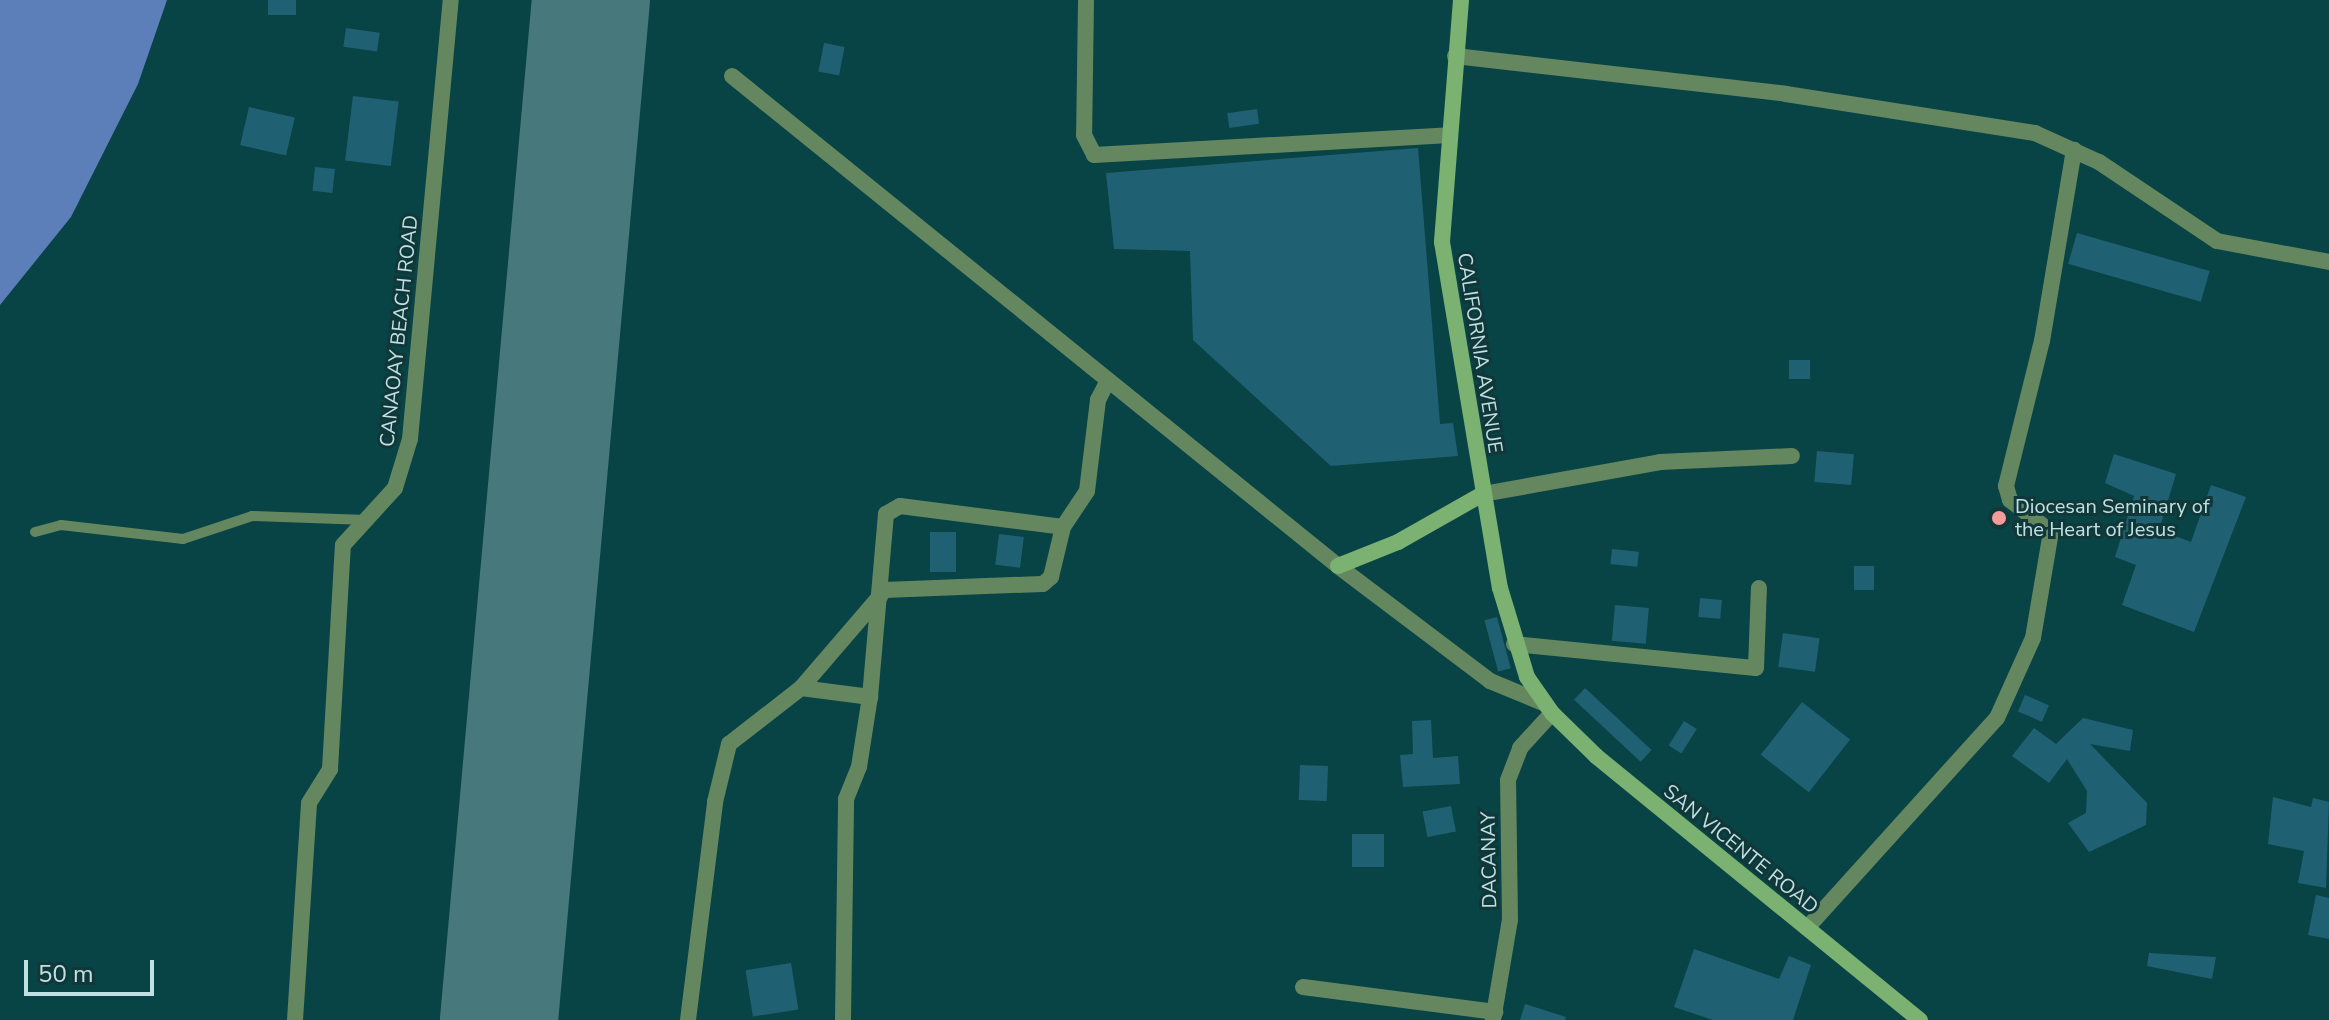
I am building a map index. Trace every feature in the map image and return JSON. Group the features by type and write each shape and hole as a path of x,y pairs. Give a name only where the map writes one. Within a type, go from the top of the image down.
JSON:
{"street":[{"name":"CANAOAY BEACH ROAD","path":"295,1020 309,803 330,769 343,545 395,488 410,439 451,0"},
{"path":"1086,0 1084,135 1094,155 1449,135"},
{"name":"CALIFORNIA AVENUE","path":"1461,0 1443,253 1483,494 1514,644 1547,708"},
{"path":"1455,56 1985,123 2074,150 2217,241 2329,262"},
{"path":"732,76 1338,566 1490,681 1547,708"},
{"path":"1807,928 1997,718 2029,651 2051,532 2010,500 2006,486 2042,341 2074,150"},
{"path":"688,1020 723,760 742,730 801,688 884,590 1043,584 1056,567 1063,527 1087,491 1098,400 1108,380"},
{"path":"1338,566 1398,542 1483,494 1660,462 1792,456"},
{"path":"843,1020 846,799 859,767 870,697 884,590 883,527 892,507 1063,527"},
{"path":"1514,644 1756,668 1759,588"},
{"path":"801,688 870,697"},
{"name":"SAN VICENTE ROAD","path":"1547,708 1920,1020"},
{"name":"DACANAY","path":"1494,1016 1510,920 1508,780 1520,748 1547,708"},
{"path":"1303,987 1494,1016"}],"lane":[{"path":"35,532 61,525 183,539 252,516 369,520"}],"water":[{"path":"0,0 167,0 138,84 71,217 0,305"}],"building":[{"path":"268,0 296,0 296,15 268,15"},
{"path":"346,28 380,33 377,52 343,47"},
{"path":"824,43 845,47 839,75 818,71"},
{"path":"353,96 399,102 391,166 345,161"},
{"path":"249,107 295,118 286,156 240,145"},
{"path":"1257,109 1259,124 1229,128 1227,113"},
{"path":"1418,148 1440,424 1453,423 1458,456 1331,466 1193,340 1190,251 1114,249 1106,173"},
{"path":"315,167 335,169 332,193 312,191"},
{"path":"2077,233 2210,271 2201,302 2068,264"},
{"path":"1789,360 1810,360 1810,379 1789,379"},
{"path":"1817,451 1854,454 1851,485 1814,482"},
{"path":"2114,454 2176,474 2159,530 2191,542 2211,485 2246,497 2194,632 2122,605 2136,565 2115,557 2134,496 2105,483"},
{"path":"930,532 956,532 956,572 930,572"},
{"path":"999,534 1024,537 1020,568 995,565"},
{"path":"1612,549 1639,552 1637,567 1610,564"},
{"path":"1854,566 1874,566 1874,590 1854,590"},
{"path":"1700,598 1722,600 1720,619 1698,617"},
{"path":"1615,605 1649,608 1646,644 1612,641"},
{"path":"1497,617 1511,668 1498,672 1484,620"},
{"path":"1783,633 1820,638 1815,672 1778,667"},
{"path":"1585,688 1652,750 1641,762 1574,700"},
{"path":"2025,695 2049,705 2042,722 2018,712"},
{"path":"1802,702 1850,740 1809,792 1761,755"},
{"path":"2083,718 2133,730 2130,751 2090,744 2147,803 2146,825 2089,852 2068,823 2086,813 2087,791 2067,759 2049,783 2012,756 2034,728 2056,744"},
{"path":"1431,720 1433,758 1458,756 1460,784 1403,787 1400,755 1413,754 1412,721"},
{"path":"1684,721 1697,729 1681,754 1669,746"},
{"path":"1300,765 1328,766 1327,801 1299,800"},
{"path":"2273,797 2311,807 2313,798 2329,802 2326,888 2298,883 2304,851 2268,844"},
{"path":"1451,806 1456,832 1427,837 1423,812"},
{"path":"1352,834 1384,834 1384,867 1352,867"},
{"path":"2316,895 2329,898 2329,939 2308,935"},
{"path":"1694,949 1779,979 1789,956 1811,965 1793,1020 1713,1020 1674,1007"},
{"path":"2149,953 2216,957 2212,979 2147,966"},
{"path":"791,963 798,1009 753,1017 746,970"},
{"path":"1525,1004 1566,1017 1565,1020 1520,1020"}],"runway":[{"path":"499,1020 591,0"}],"place":[{"name":"Diocesan Seminary of the Heart of Jesus","path":"1999,518"}]}
